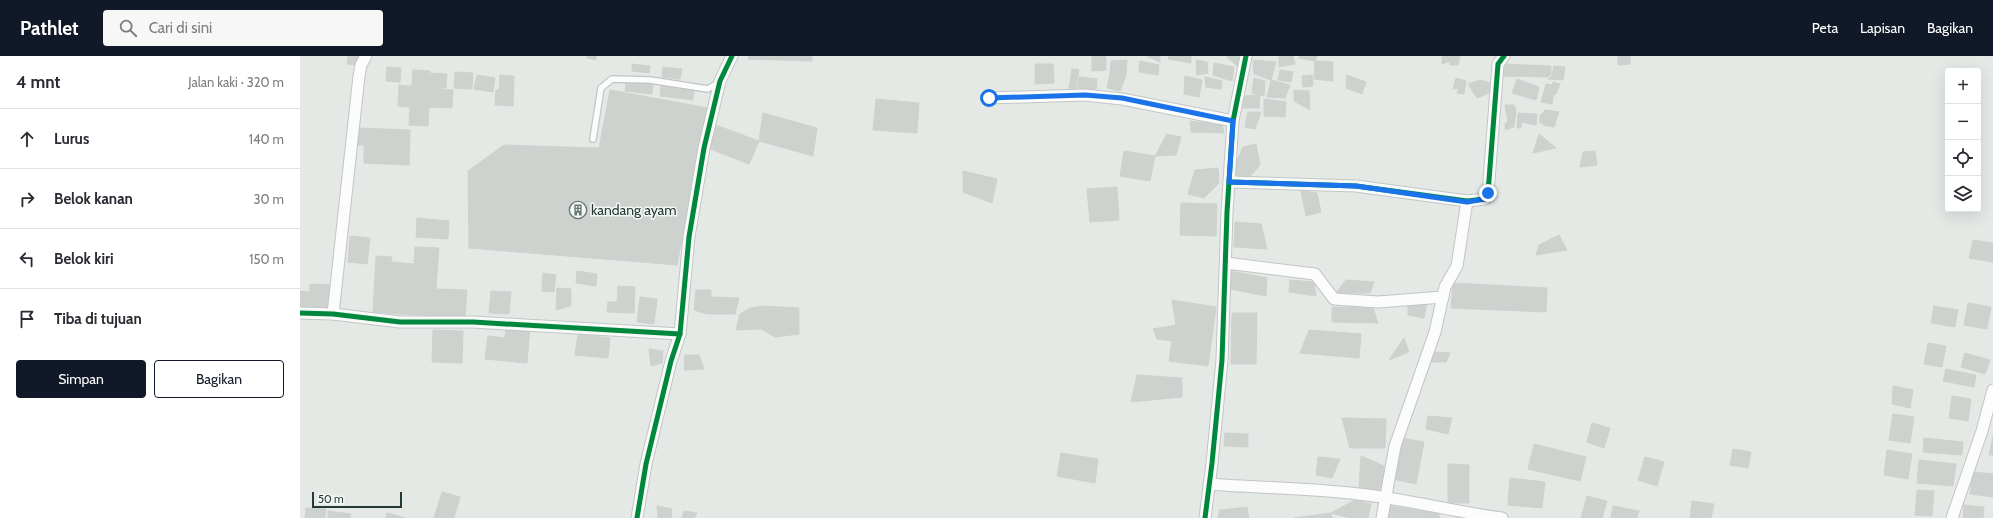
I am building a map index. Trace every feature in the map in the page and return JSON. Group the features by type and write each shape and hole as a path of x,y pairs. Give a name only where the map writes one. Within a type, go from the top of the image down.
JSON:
{"street":[{"path":"333,314 359,76 361,65 366,56"},
{"path":"637,518 646,464 671,361 680,334 689,237 704,148 720,81 732,56"},
{"path":"1205,518 1222,360 1233,121 1246,56"},
{"path":"1229,182 1356,186 1467,202 1485,199 1488,193 1498,64 1504,56"},
{"path":"989,98 1085,95 1122,98 1233,121"},
{"path":"1382,518 1394,446 1435,332 1445,287 1457,266 1467,202"},
{"path":"1226,263 1315,274 1334,299 1378,302 1443,297"},
{"path":"300,313 333,314 400,322 473,322 680,334"},
{"path":"1952,518 1982,430 1993,390"},
{"path":"1209,484 1357,494 1469,514 1502,518"}],"lane":[{"path":"592,139 600,88 612,79 650,80 708,89 720,81"}],"building":[{"path":"348,56 359,56 358,65 347,64"},
{"path":"587,56 596,56 596,60 587,58"},
{"path":"749,56 812,56 812,61 748,59"},
{"path":"1092,56 1106,56 1106,70 1092,71"},
{"path":"1147,56 1160,56 1160,62"},
{"path":"1169,56 1191,56 1191,63 1168,59"},
{"path":"1239,56 1237,66 1227,57"},
{"path":"1279,56 1293,56 1295,64 1279,67"},
{"path":"1300,56 1317,56 1315,61 1299,58"},
{"path":"1460,56 1458,65 1450,65 1450,61 1442,64 1442,57"},
{"path":"1618,56 1630,56 1630,64 1618,65"},
{"path":"1127,60 1126,75 1110,73 1111,61"},
{"path":"1196,60 1207,62 1208,73 1197,75"},
{"path":"1253,60 1276,62 1271,80 1254,74"},
{"path":"1140,61 1159,65 1158,75 1139,72"},
{"path":"1315,61 1333,62 1333,81 1314,79"},
{"path":"1214,63 1234,67 1232,81 1213,75"},
{"path":"632,64 650,66 649,73 632,71"},
{"path":"1035,64 1053,64 1054,83 1035,84"},
{"path":"1503,64 1551,66 1551,74 1548,77 1503,76"},
{"path":"1554,66 1565,67 1563,80 1548,79 1552,76"},
{"path":"387,67 401,68 400,82 386,81"},
{"path":"663,67 682,69 680,79 662,77"},
{"path":"1072,69 1079,70 1076,89 1069,88"},
{"path":"413,70 430,71 430,87 412,86"},
{"path":"1280,70 1293,72 1291,82 1278,80"},
{"path":"455,72 473,73 472,89 454,88"},
{"path":"431,73 447,74 446,88 430,87"},
{"path":"1110,73 1126,75 1120,91 1107,88"},
{"path":"477,75 495,78 493,92 474,89"},
{"path":"500,75 514,76 513,106 495,105 496,90 499,90"},
{"path":"1312,75 1313,86 1303,87 1302,76"},
{"path":"1347,75 1366,82 1362,94 1346,88"},
{"path":"1185,76 1202,80 1199,97 1184,94"},
{"path":"1079,77 1097,79 1096,90 1078,88"},
{"path":"1205,77 1222,81 1221,89 1206,87"},
{"path":"1254,78 1265,81 1264,96 1252,93"},
{"path":"1456,78 1466,81 1464,94 1457,93 1459,88 1453,89"},
{"path":"1517,79 1539,87 1536,100 1512,93"},
{"path":"1271,80 1290,85 1285,98 1267,97"},
{"path":"1480,80 1491,83 1491,92 1477,98 1468,84"},
{"path":"626,81 653,84 652,94 625,91"},
{"path":"1553,82 1560,84 1556,94 1553,96 1552,104 1541,102 1546,84 1552,85"},
{"path":"399,85 453,90 452,108 429,107 428,126 409,125 410,107 398,106"},
{"path":"661,86 694,90 693,100 660,96"},
{"name":"kandang ayam","path":"610,90 708,108 677,265 469,248 468,171 504,145 599,148"},
{"path":"1294,90 1309,91 1310,110 1294,101"},
{"path":"1260,95 1259,108 1242,108 1242,96"},
{"path":"876,99 919,103 917,133 873,130"},
{"path":"1264,99 1286,102 1285,117 1264,116"},
{"path":"1505,105 1514,105 1516,110 1514,127 1505,130 1505,124 1508,122"},
{"path":"1545,110 1559,112 1554,127 1540,123 1540,116"},
{"path":"1248,112 1261,112 1255,129 1245,127"},
{"path":"763,113 817,128 813,156 759,141"},
{"path":"1518,113 1537,114 1536,125 1522,122 1521,128 1517,128"},
{"path":"1190,121 1222,125 1224,133 1191,132"},
{"path":"713,124 759,141 749,164 708,148"},
{"path":"357,128 410,130 409,165 364,163 364,145 357,145"},
{"path":"1167,134 1181,137 1176,155 1155,156"},
{"path":"1539,134 1556,148 1533,153"},
{"path":"1256,144 1260,165 1248,179 1229,179 1243,147"},
{"path":"1124,151 1155,156 1150,181 1120,176"},
{"path":"1595,151 1597,165 1580,167 1583,152"},
{"path":"1218,168 1219,183 1204,198 1188,194 1195,170"},
{"path":"963,171 997,179 992,203 963,192"},
{"path":"1117,187 1119,220 1090,222 1087,189"},
{"path":"1301,191 1317,193 1321,212 1306,216"},
{"path":"1181,203 1217,204 1216,236 1180,235"},
{"path":"417,218 449,221 448,239 416,237"},
{"path":"1235,222 1261,224 1267,249 1234,247"},
{"path":"1559,235 1567,250 1536,255 1539,245"},
{"path":"350,236 370,238 367,264 348,262"},
{"path":"1973,240 1993,243 1993,262 1969,258"},
{"path":"415,247 439,248 436,289 467,290 465,318 373,312 376,256 392,257 391,262 414,264"},
{"path":"577,271 597,274 596,286 576,283"},
{"path":"1231,271 1267,278 1266,296 1230,289"},
{"path":"543,273 556,275 554,292 542,291"},
{"path":"1290,280 1314,282 1316,296 1289,292"},
{"path":"1346,280 1374,282 1370,293 1336,293"},
{"path":"1453,283 1547,288 1546,312 1451,308"},
{"path":"310,284 332,285 330,310 300,308 300,291 310,292"},
{"path":"618,286 635,287 634,313 607,312 608,302 617,302"},
{"path":"557,288 571,289 571,306 556,310"},
{"path":"696,290 711,290 711,297 739,298 735,314 707,314 694,310"},
{"path":"491,291 511,292 509,314 489,313"},
{"path":"640,297 657,299 654,324 637,322"},
{"path":"1172,300 1216,307 1208,366 1169,361 1172,341 1157,339 1153,329 1176,325"},
{"path":"1427,303 1424,318 1408,315 1408,305"},
{"path":"1968,303 1991,307 1987,329 1964,325"},
{"path":"763,306 799,308 799,334 775,337 761,329"},
{"path":"763,306 761,329 736,330 740,314 750,308"},
{"path":"1934,306 1958,310 1955,327 1931,323"},
{"path":"1332,307 1373,308 1378,323 1332,322"},
{"path":"1232,313 1257,313 1256,364 1231,364"},
{"path":"506,325 530,327 527,363 485,359 488,336 505,338"},
{"path":"433,330 463,331 462,363 432,362"},
{"path":"1309,330 1361,334 1359,358 1300,353"},
{"path":"578,334 610,338 608,358 575,355"},
{"path":"1404,338 1409,352 1389,360"},
{"path":"1928,343 1946,346 1942,367 1924,364"},
{"path":"649,349 663,351 662,363 651,366"},
{"path":"1435,352 1450,353 1446,362 1430,362"},
{"path":"1965,353 1990,360 1985,374 1961,367"},
{"path":"685,355 699,355 704,369 684,370"},
{"path":"1946,369 1976,375 1974,387 1943,381"},
{"path":"1137,375 1182,378 1182,397 1131,402"},
{"path":"1893,386 1913,390 1910,408 1892,404"},
{"path":"1952,396 1971,399 1968,421 1949,418"},
{"path":"1893,414 1914,417 1910,443 1889,440"},
{"path":"1428,416 1452,418 1448,434 1426,429"},
{"path":"1342,418 1386,419 1385,448 1350,448"},
{"path":"1592,423 1610,428 1604,448 1587,442"},
{"path":"1225,433 1248,434 1248,447 1224,446"},
{"path":"1993,437 1993,455 1989,455"},
{"path":"1401,438 1424,442 1416,484 1393,479"},
{"path":"1924,438 1963,442 1962,455 1923,452"},
{"path":"1534,444 1586,457 1580,481 1528,469"},
{"path":"1733,449 1751,452 1748,468 1730,465"},
{"path":"1887,450 1912,454 1908,479 1884,475"},
{"path":"1061,453 1098,459 1095,483 1057,476"},
{"path":"1361,456 1384,466 1382,490 1359,488"},
{"path":"1318,457 1340,459 1332,478 1316,475"},
{"path":"1645,457 1664,462 1657,486 1638,480"},
{"path":"1919,460 1956,464 1953,486 1917,483"},
{"path":"1448,464 1469,465 1469,503 1448,503"},
{"path":"1973,472 1993,474 1993,497 1970,494"},
{"path":"1510,478 1545,482 1542,508 1508,505"},
{"path":"1917,490 1934,491 1932,516 1915,515"},
{"path":"442,492 460,497 454,518 434,518"},
{"path":"1587,496 1607,501 1602,518 1581,518"},
{"path":"1355,500 1371,504 1368,518 1351,518 1331,513"},
{"path":"1692,501 1714,504 1711,518 1690,518"},
{"path":"1964,505 1984,507 1983,518 1963,518"},
{"path":"657,506 672,509 671,518 658,518"},
{"path":"1390,506 1439,514 1439,518 1388,518"},
{"path":"1613,506 1639,511 1637,518 1611,518"},
{"path":"1247,507 1249,518 1218,518 1220,510"},
{"path":"306,508 326,509 325,518 305,518"},
{"path":"328,511 351,514 350,518 328,518"},
{"path":"684,511 697,513 694,518 682,518"},
{"path":"387,513 406,518 386,518"},
{"path":"1331,513 1332,518 1294,518"}],"cycle path":[{"path":"637,518 646,464 671,361 680,334 689,237 704,148 720,81 732,56"},
{"path":"1205,518 1222,360 1227,212 1233,121 1246,56"},
{"path":"1229,182 1356,186 1467,201 1485,199 1488,193 1498,64 1504,56"},
{"path":"300,313 333,314 400,322 473,322 680,334"}],"place":[{"name":"kandang ayam","path":"578,210"}],"route":[{"path":"989,98 1085,95 1122,98 1233,121 1229,182 1288,182 1356,186 1467,202 1485,199 1488,193"}]}
